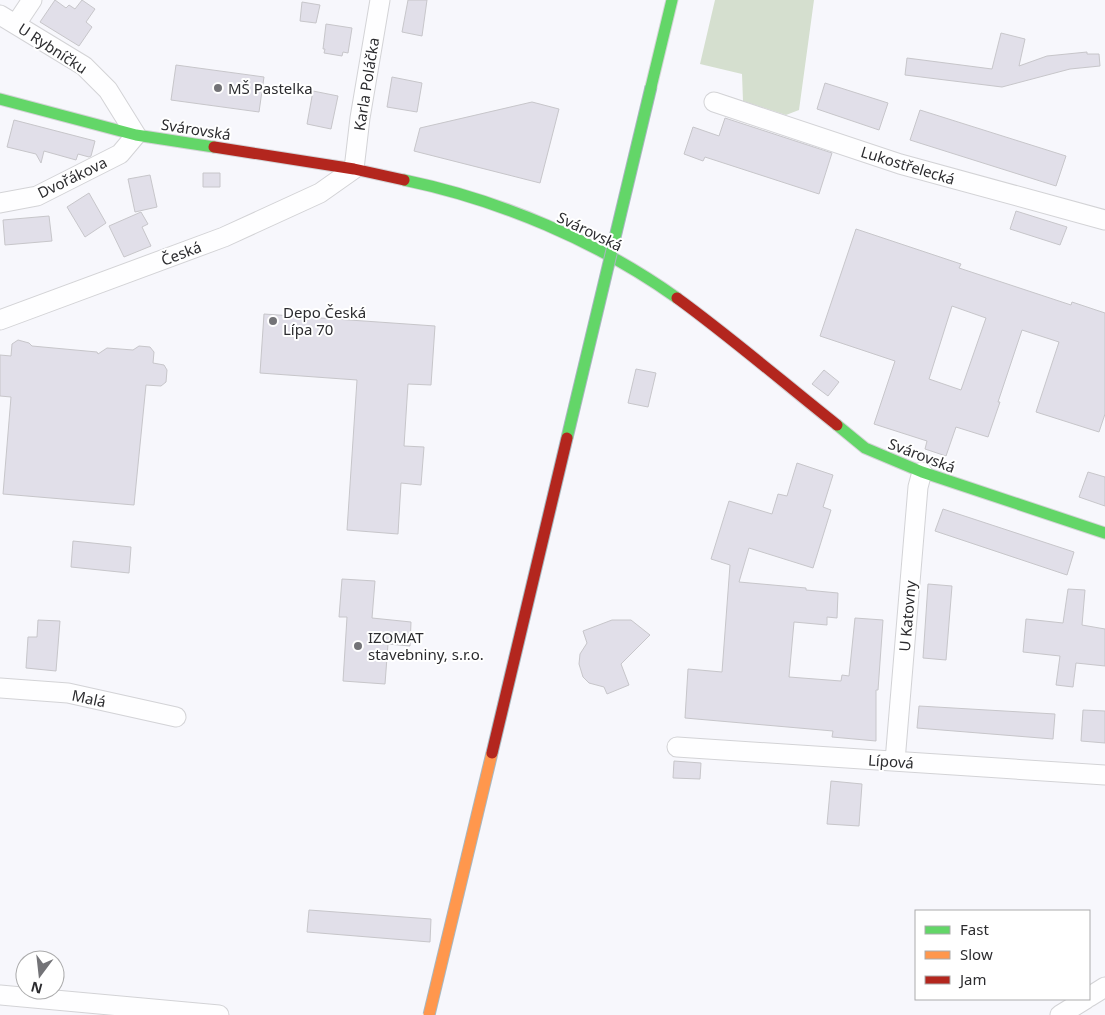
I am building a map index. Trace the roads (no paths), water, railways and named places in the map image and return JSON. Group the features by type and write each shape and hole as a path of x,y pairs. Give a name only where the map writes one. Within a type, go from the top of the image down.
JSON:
{"street":[{"path":"8,19 32,0"},
{"name":"Karla Poláčka","path":"354,169 380,0"},
{"path":"430,1015 672,0"},
{"name":"U Rybníčku","path":"8,19 84,66 108,90 136,135"},
{"name":"Svárovská","path":"0,99 136,135 354,169 438,187 522,215 599,250 660,286 717,327 864,448 922,472 1105,533"},
{"name":"Lukostřelecká","path":"714,102 900,164 1105,220"},
{"name":"Dvořákova","path":"0,203 37,196 120,154 136,135"},
{"name":"Česká","path":"0,320 224,237 320,193 354,169"},
{"name":"U Katovny","path":"895,761 917,496 922,472"},
{"name":"Malá","path":"0,688 68,693 176,717"},
{"name":"Lípová","path":"677,747 1105,775"},
{"path":"1090,996 1105,987"},
{"path":"0,995 29,1006 219,1015"},
{"path":"1060,1015 1084,1000"}],"place":[{"name":"MŠ Pastelka","path":"218,88"},
{"name":"Depo Česká Lípa 70","path":"273,321"},
{"name":"IZOMAT stavebniny, s.r.o.","path":"358,646"}]}
